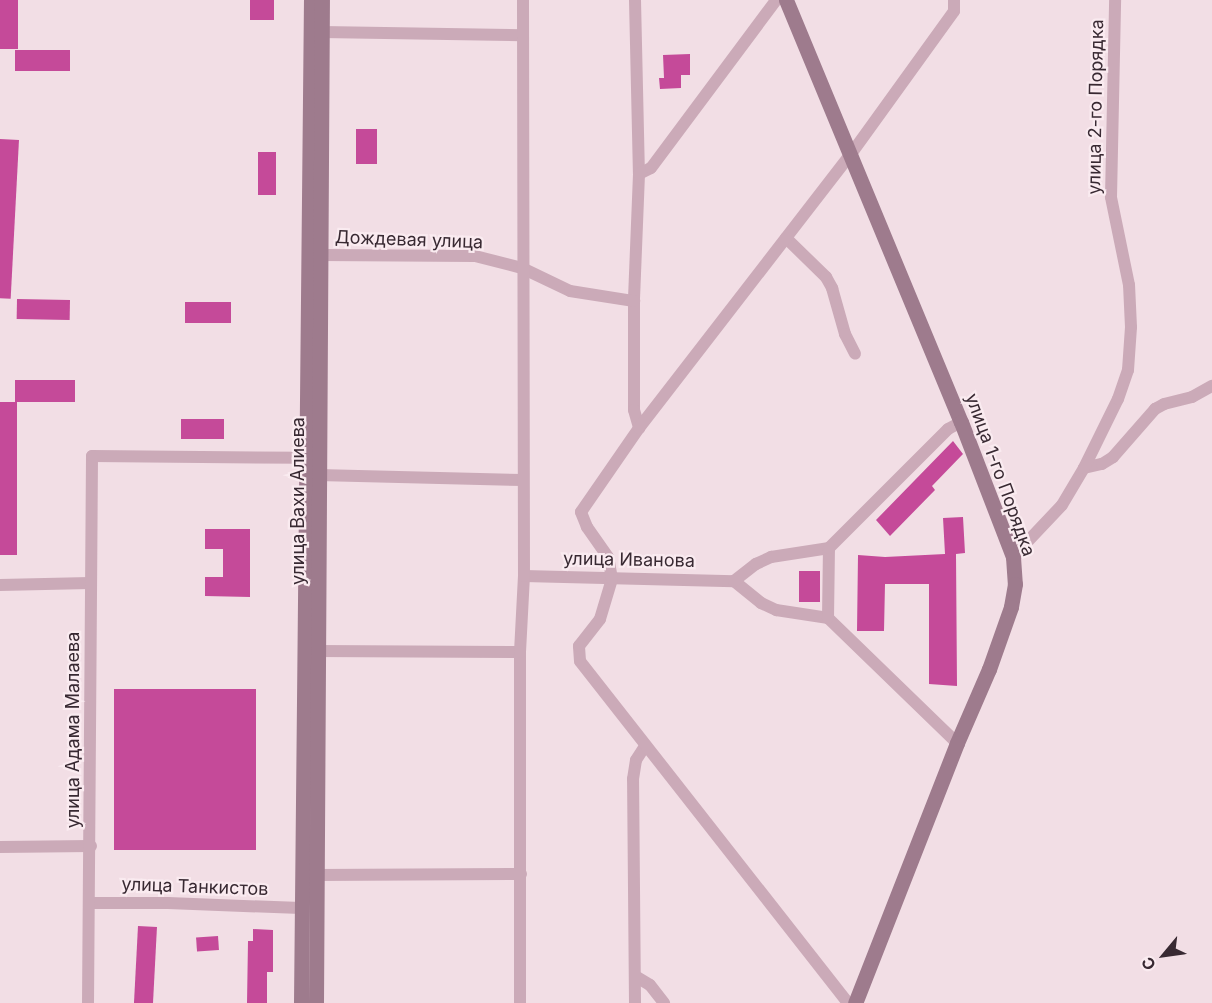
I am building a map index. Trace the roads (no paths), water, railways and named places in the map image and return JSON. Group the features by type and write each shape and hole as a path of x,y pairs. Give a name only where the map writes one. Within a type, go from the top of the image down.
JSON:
{"main road":[{"name":"улица Вахи Алиева","path":"301,1003 310,0"},
{"name":"улица Вахи Алиева","path":"316,1003 316,651 322,0"},
{"name":"улица 1-го Порядка","path":"786,0 961,422 1013,557 1015,584 1011,607 990,669 957,743 855,1003"}],"street":[{"path":"520,1003 520,652 524,576 523,0"},
{"path":"634,0 639,174 634,301 634,410 639,428"},
{"path":"639,174 651,168 776,0"},
{"path":"848,1003 586,669 578,654 579,646 600,619 612,579 608,557 581,512 639,428 851,154 954,11 954,0"},
{"name":"улица 2-го Порядка","path":"1013,557 1062,505 1084,468 1128,370 1131,327 1129,285 1111,197 1116,0"},
{"path":"322,32 522,35"},
{"path":"786,238 826,277 832,288 845,334 855,354"},
{"name":"Дождевая улица","path":"320,255 475,256 522,268 570,291 634,301"},
{"path":"1084,468 1102,464 1113,457 1155,410 1164,404 1192,397 1212,386"},
{"path":"957,743 828,618 776,610 761,603 734,581 756,564 771,557 829,548 948,429 961,422"},
{"name":"улица Адама Малаева","path":"88,1003 91,846 90,583 93,456 305,458"},
{"path":"318,475 523,480"},
{"path":"828,618 829,548"},
{"name":"улица Иванова","path":"524,576 734,581"},
{"path":"0,585 90,583"},
{"path":"316,651 520,652"},
{"path":"635,1003 633,779 636,760 645,746"},
{"path":"0,847 91,846"},
{"path":"315,875 521,874"},
{"name":"улица Танкистов","path":"89,903 168,903 301,908"},
{"path":"635,976 650,985 664,1003"}]}
